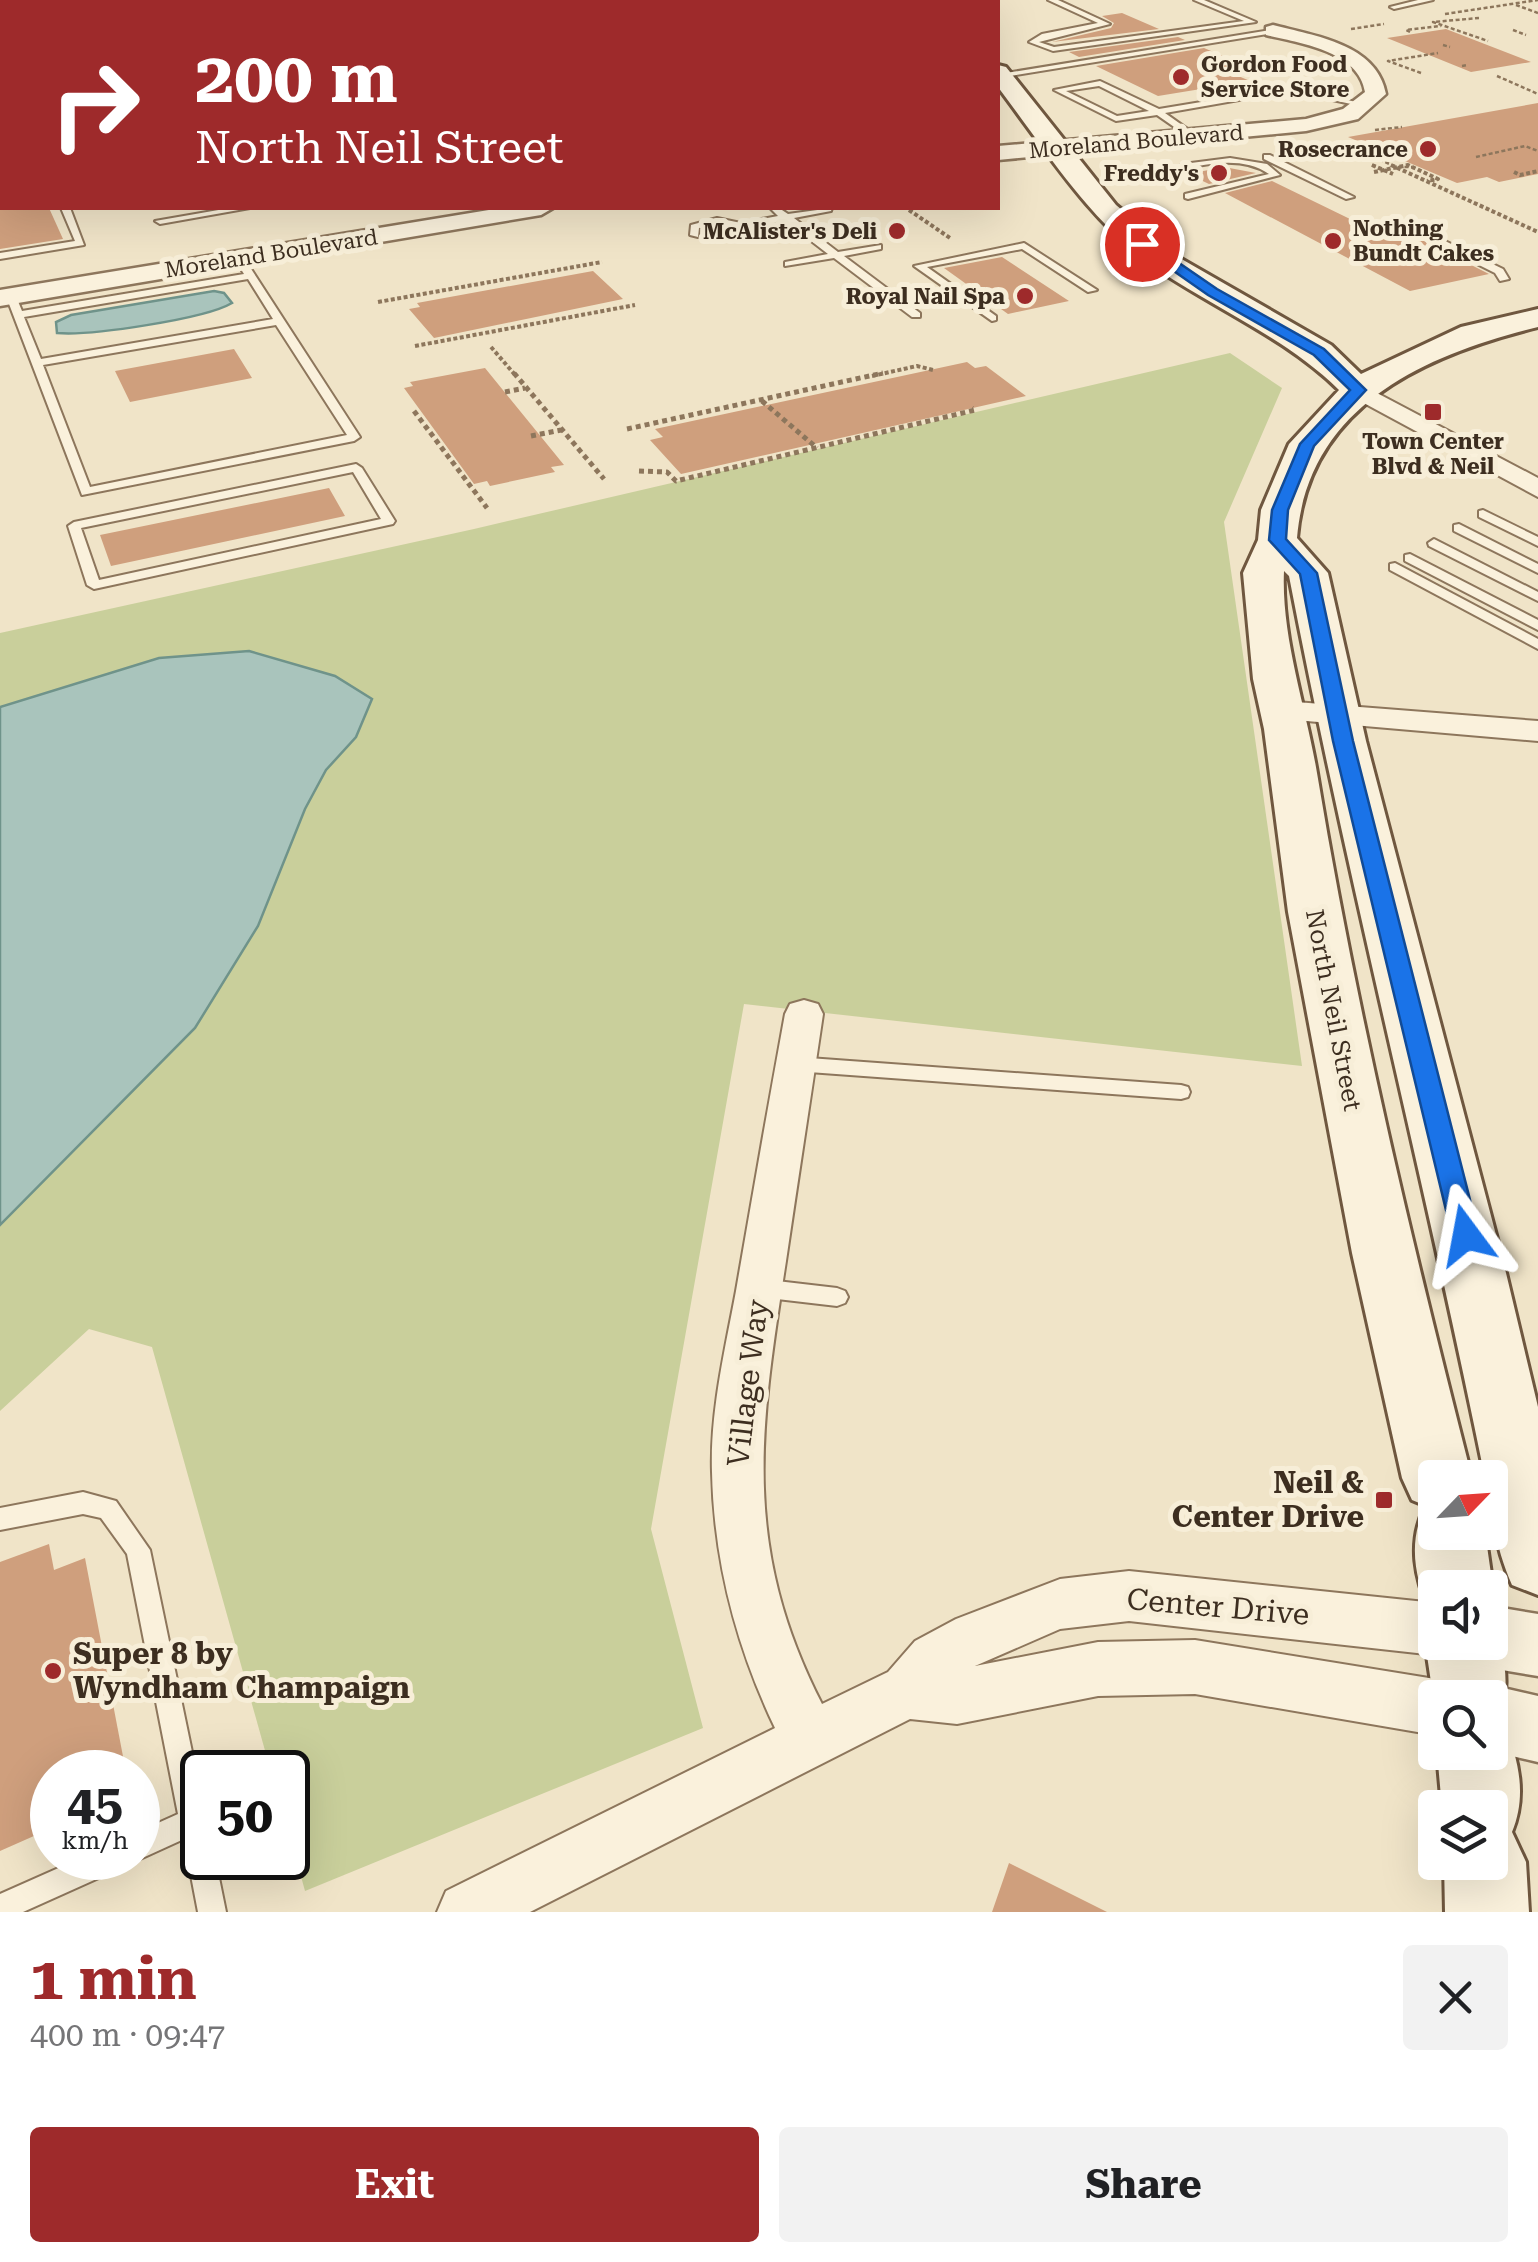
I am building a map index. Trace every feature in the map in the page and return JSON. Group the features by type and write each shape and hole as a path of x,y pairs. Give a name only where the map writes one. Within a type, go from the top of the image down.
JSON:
{"main road":[{"path":"1000,71 1106,211 1142,244 1212,292 1319,352 1358,390"},
{"path":"1007,152 1038,180"},
{"path":"1128,266 1234,331 1302,367 1358,390"},
{"name":"North Neil Street","path":"1433,1460 1383,1253 1318,931 1275,679 1263,573 1278,540 1280,510 1307,444 1358,390 1410,360 1472,334 1538,318"},
{"path":"1278,540 1308,573 1338,714 1475,1273 1538,1561"},
{"path":"1486,1880 1487,1912"}],"street":[{"path":"1263,27 1343,54 1366,68 1377,85 1376,94 1365,106"},
{"name":"Moreland Boulevard","path":"1007,152 1306,125 1350,114 1365,106"},
{"name":"Moreland Boulevard","path":"10,303 244,267 531,210"},
{"path":"1358,390 1538,489"},
{"path":"1283,711 1538,732"},
{"name":"Village Way","path":"804,1014 759,1288 736,1466 740,1524 754,1605 771,1661 811,1742"},
{"name":"Center Drive","path":"467,1912 908,1691 934,1660 975,1638 1060,1604 1129,1596 1418,1626"},
{"path":"1508,1639 1538,1645"},
{"path":"908,1691 958,1697 1098,1669 1195,1667 1418,1704"},
{"path":"1508,1722 1538,1729"}],"lane":[{"path":"1052,0 1106,24 1033,42 1052,50 1263,27"},
{"path":"1198,0 1263,27"},
{"path":"1376,0 1410,12"},
{"path":"1394,6 1430,0"},
{"path":"1000,70 1041,67 1263,27"},
{"path":"1000,70 1041,67"},
{"path":"1193,138 1160,113 1100,83 1058,90 1116,119 1160,113 1291,89 1365,106"},
{"path":"1232,154 1265,157 1350,197"},
{"path":"1139,177 1239,159 1276,174 1188,196"},
{"path":"0,256 81,243 66,210"},
{"path":"174,210 157,216 223,210"},
{"path":"777,210 916,316"},
{"path":"694,235 694,228 713,220 732,221 740,226 823,210"},
{"path":"1414,229 1499,271 1504,279"},
{"path":"992,318 919,266 1024,246 1092,290"},
{"path":"789,264 878,247"},
{"path":"10,303 86,492 354,437 244,267"},
{"path":"37,363 279,320"},
{"path":"356,468 388,521 94,585 74,526 126,516 356,468"},
{"path":"113,487 126,516"},
{"path":"1538,528 1489,510 1538,542"},
{"path":"1459,528 1538,569"},
{"path":"1434,544 1538,597"},
{"path":"1410,558 1538,626"},
{"path":"1395,567 1538,645"},
{"path":"794,1064 1181,1092"},
{"path":"759,1288 837,1297"},
{"path":"0,1519 84,1503 108,1509 138,1550 180,1757"},
{"path":"0,1908 62,1880"},
{"path":"205,1880 212,1912"}],"path":[{"path":"1512,4 1538,13"},
{"path":"1478,18 1433,22 1488,41"},
{"path":"1410,32 1406,30 1442,26"},
{"path":"1513,30 1526,35"},
{"path":"1443,45 1450,47"},
{"path":"1421,73 1388,61 1438,53"},
{"path":"1462,66 1468,65"},
{"path":"1497,76 1538,94"},
{"path":"1365,132 1402,127"},
{"path":"1348,135 1332,138 1538,232"},
{"path":"1476,156 1525,146 1538,151"},
{"path":"1372,165 1393,174"},
{"path":"1374,172 1408,165 1438,179"},
{"path":"1514,172 1520,175 1538,171"},
{"path":"1426,181 1445,177"},
{"path":"909,210 955,242"},
{"path":"378,302 602,262"},
{"path":"415,346 636,305"},
{"path":"490,347 604,480"},
{"path":"627,429 917,366 933,370"},
{"path":"505,392 525,388"},
{"path":"761,400 816,448"},
{"path":"638,471 668,472 676,481 975,410 972,408"},
{"path":"414,411 486,508"},
{"path":"531,436 561,430"}],"green space":[{"path":"1230,353 1282,388 1224,522 1302,1066 744,1004 651,1529 703,1728 305,1891 302,1880 310,1880 310,1750 265,1750 152,1347 89,1329 0,1411 0,1225 195,1028 258,926 305,809 326,770 356,737 159,658 0,707 0,633 474,529"}],"water":[{"path":"214,291 224,293 232,303 198,315 147,325 57,333 56,322 71,315"},
{"path":"249,651 335,676 372,699 356,737 326,770 305,809 258,926 195,1028 0,1225 0,707 159,658"}],"building":[{"path":"1122,13 1159,29 1052,42 1111,28 1114,23 1102,16"},
{"path":"1446,29 1531,62 1471,72 1387,38"},
{"path":"1178,37 1185,40 1079,57 1069,52"},
{"name":"Gordon Food Service Store","path":"1204,48 1237,62 1227,64 1240,70 1229,72 1250,81 1158,96 1096,66"},
{"name":"Rosecrance","path":"1538,103 1538,174 1499,182 1487,177 1457,183 1348,137"},
{"name":"Freddy's","path":"1224,167 1256,173 1209,184 1188,174"},
{"path":"1272,181 1387,237 1408,233 1489,274 1410,291 1225,193"},
{"path":"0,210 50,210 63,239 0,249"},
{"path":"1002,257 1069,301 1008,314 944,268"},
{"path":"593,271 623,299 434,338 409,309 420,307 417,303"},
{"path":"234,349 252,378 130,402 115,371"},
{"path":"967,362 975,368 986,366 1026,396 681,474 650,440 663,437 655,429"},
{"path":"485,368 564,465 551,467 555,472 490,486 487,481 474,484 404,388 413,386 410,382"},
{"path":"329,488 345,516 111,566 100,535"},
{"name":"Super 8 by Wyndham Champaign","path":"49,1544 54,1570 85,1558 122,1750 30,1750 30,1838 0,1851 0,1562"},
{"path":"1009,1863 1107,1912 992,1912"}],"place":[{"name":"Gordon Food Service Store","path":"1181,77"},
{"name":"Rosecrance","path":"1428,149"},
{"name":"Freddy's","path":"1219,173"},
{"name":"McAlister's Deli","path":"897,231"},
{"name":"Nothing Bundt Cakes","path":"1333,241"},
{"name":"Royal Nail Spa","path":"1025,296"},
{"name":"Town Center Blvd & Neil","path":"1433,412"},
{"name":"Neil & Center Drive","path":"1384,1500"},
{"name":"Super 8 by Wyndham Champaign","path":"53,1671"}],"route":[{"path":"1142,244 1212,292 1319,352 1358,390 1307,444 1280,510 1278,540 1308,573 1343,741 1466,1235"}]}
